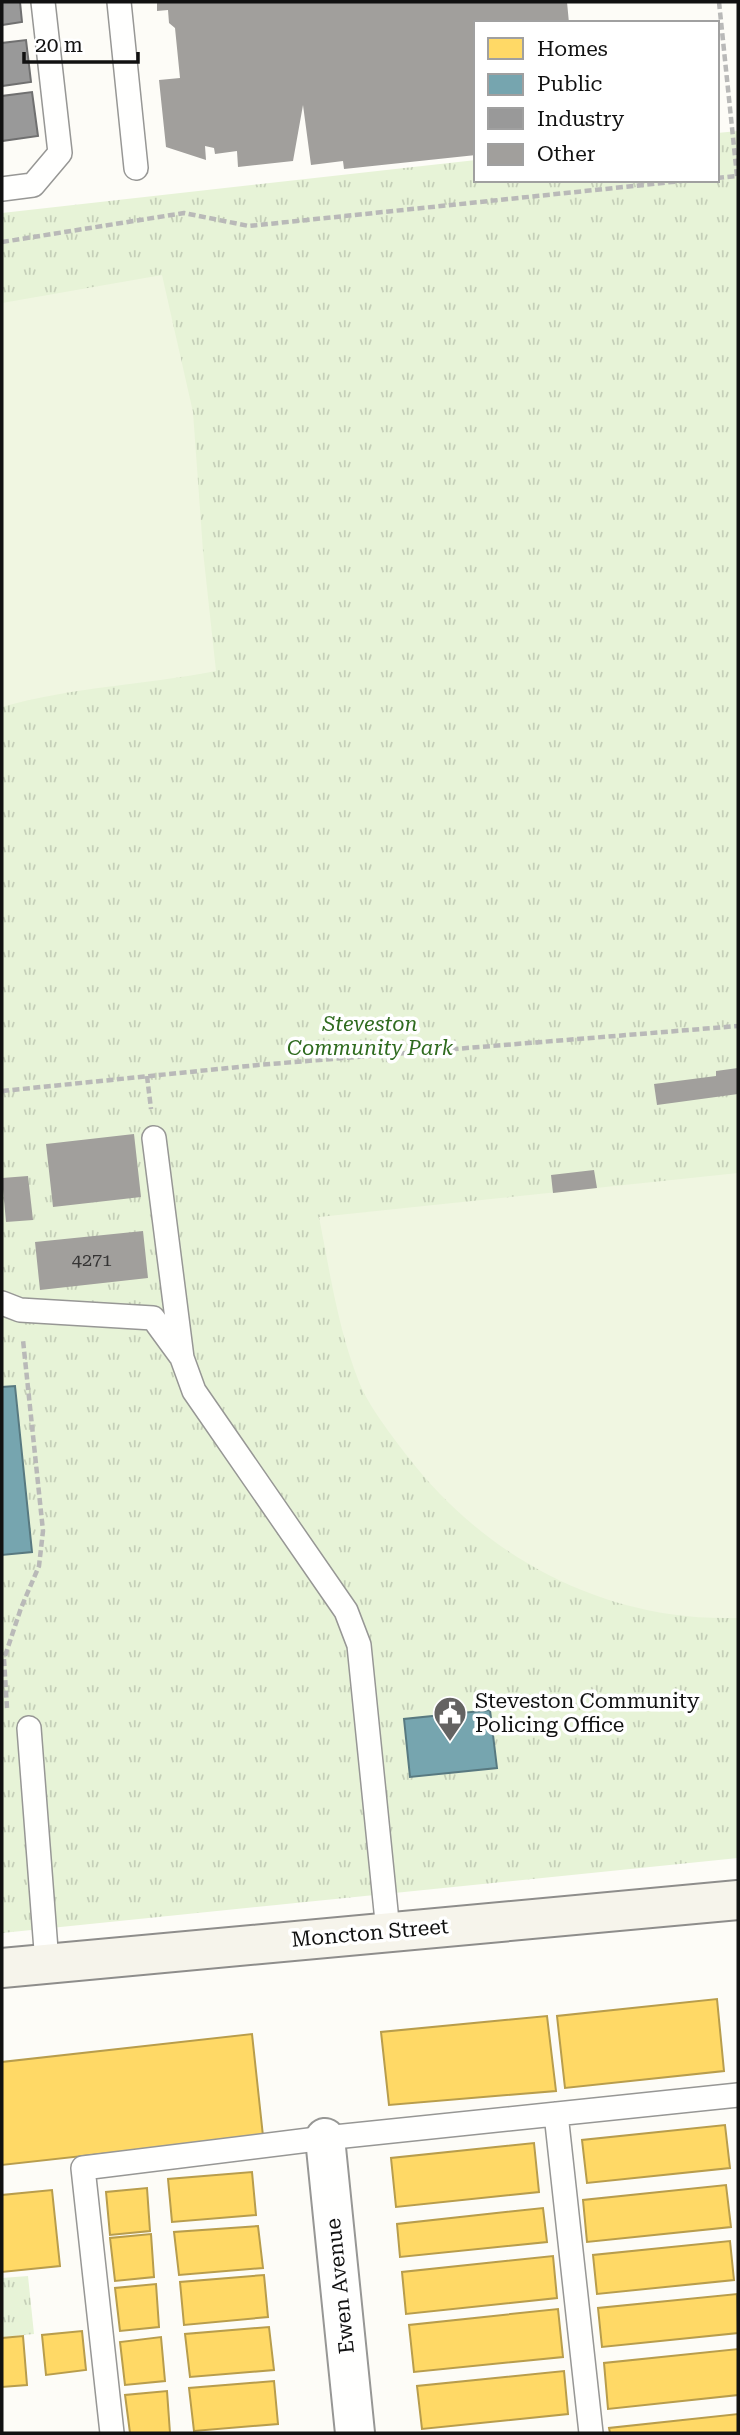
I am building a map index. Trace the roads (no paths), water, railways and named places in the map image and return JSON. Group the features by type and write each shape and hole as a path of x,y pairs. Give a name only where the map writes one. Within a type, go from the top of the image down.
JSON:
{"street":[{"name":"Moncton Street","path":"2,1968 738,1900"},
{"name":"Ewen Avenue","path":"325,2138 355,2433"}],"lane":[{"path":"2,188 33,185 60,153 43,2"},
{"path":"119,2 136,168"},
{"path":"154,1138 182,1358 194,1391 346,1611 359,1645 388,1931"},
{"path":"11,1307 153,1318 182,1358"},
{"path":"19,1723 47,1964"},
{"path":"112,2433 83,2168 325,2138 738,2095"},
{"path":"556,2113 591,2433"}],"place":[{"name":"Steveston Community Policing Office","path":"450,1743"}],"park label":[{"name":"Steveston Community Park","path":"370,1036"}]}
